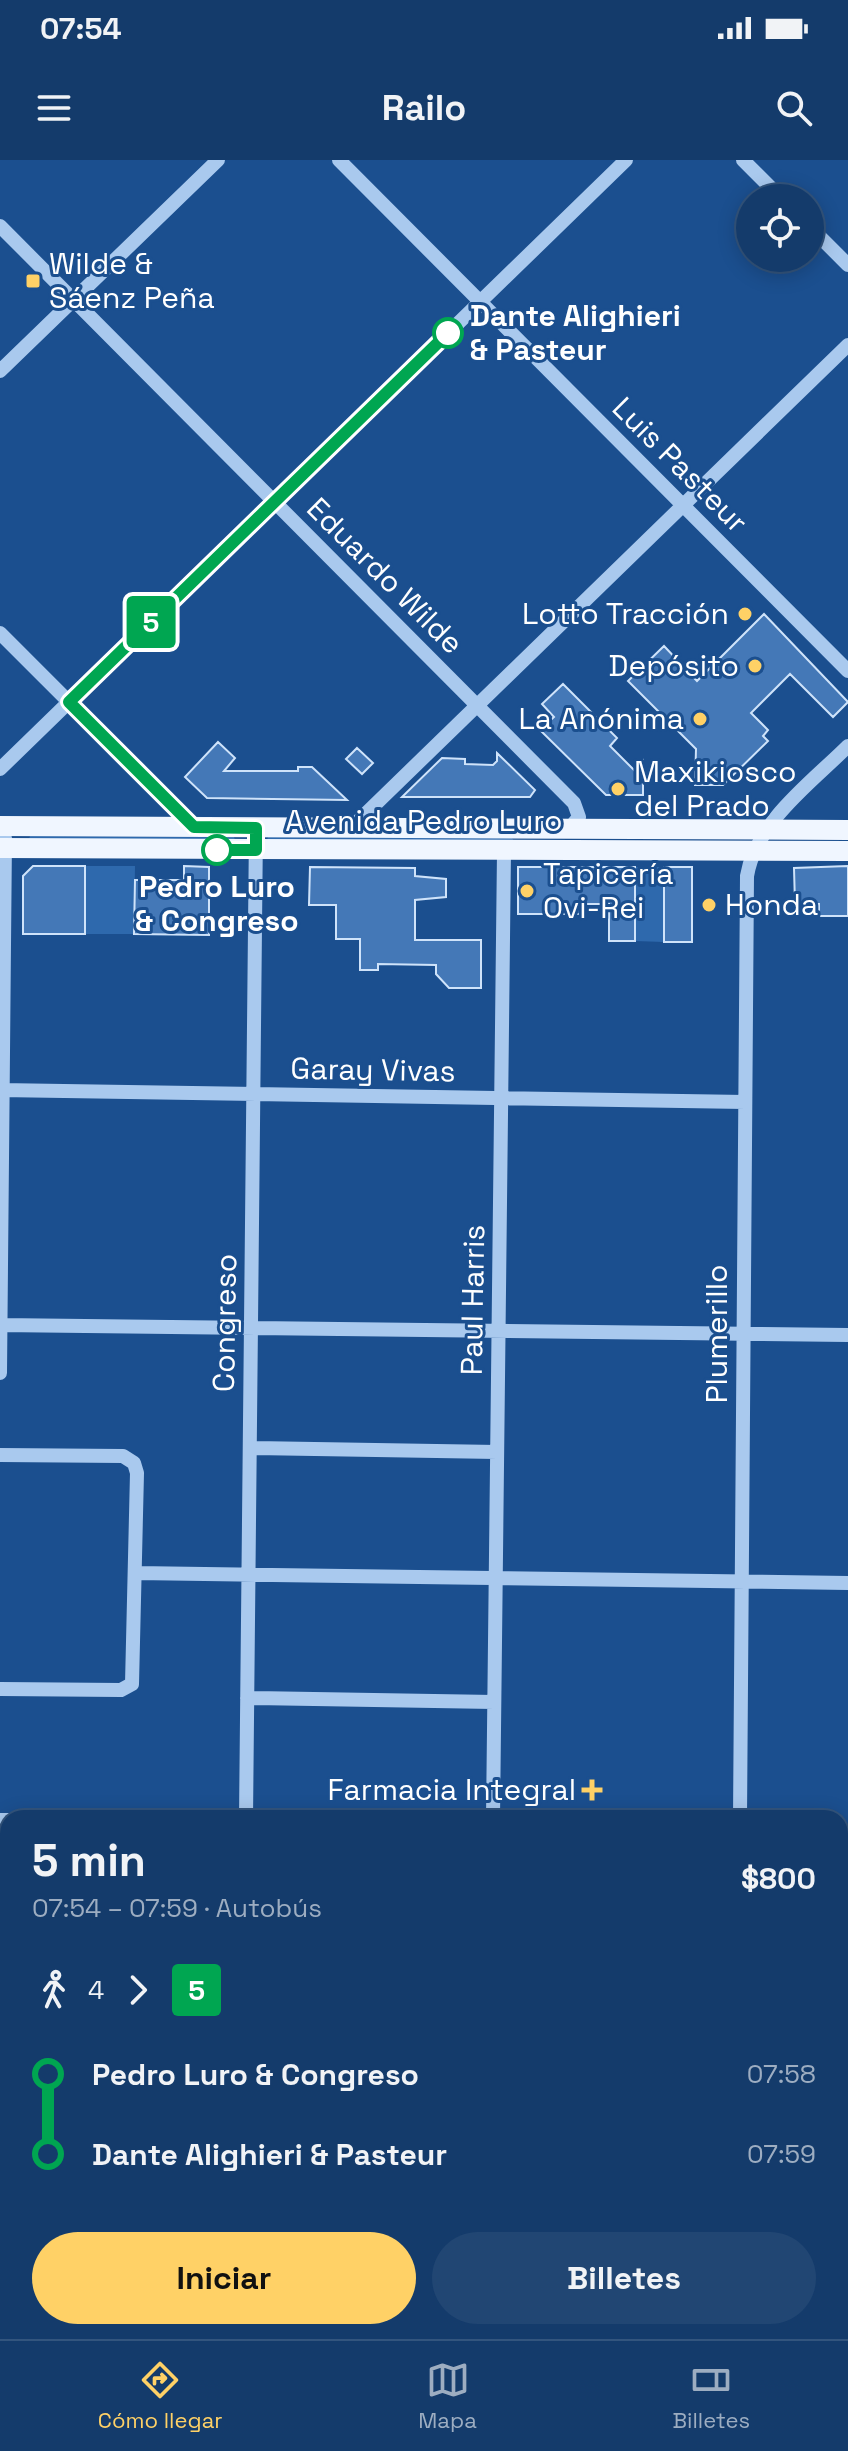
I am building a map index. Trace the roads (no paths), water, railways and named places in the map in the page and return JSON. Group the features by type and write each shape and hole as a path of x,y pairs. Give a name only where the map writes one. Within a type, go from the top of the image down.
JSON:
{"main road":[{"name":"Avenida Pedro Luro","path":"2,826 848,830"},
{"name":"Avenida Pedro Luro","path":"2,848 848,851"}],"street":[{"path":"0,371 218,160"},
{"name":"Luis Pasteur","path":"339,160 848,671"},
{"path":"0,769 626,160"},
{"path":"743,160 767,184"},
{"name":"Eduardo Wilde","path":"0,226 576,806 578,821 569,829"},
{"path":"824,241 848,265"},
{"path":"351,828 848,345"},
{"path":"0,633 194,827"},
{"name":"Plumerillo","path":"740,1810 746,879 768,831 786,806 848,746"},
{"path":"0,1373 2,826"},
{"name":"Congreso","path":"246,1810 256,828"},
{"path":"504,851 569,829"},
{"name":"Paul Harris","path":"493,1810 504,851"},
{"name":"Garay Vivas","path":"1,1090 745,1102"},
{"path":"0,1325 848,1335"},
{"path":"250,1448 497,1452"},
{"path":"0,1455 123,1456 132,1461 137,1473 135,1676 130,1685 121,1690 0,1689"},
{"path":"136,1573 848,1583"},
{"path":"247,1698 494,1702"}],"place":[{"name":"Wilde & Sáenz Peña","path":"33,281"},
{"name":"Dante Alighieri & Pasteur","path":"448,333"},
{"name":"Lotto Tracción","path":"745,614"},
{"name":"Depósito","path":"755,666"},
{"name":"La Anónima","path":"700,719"},
{"name":"Maxikiosco del Prado","path":"618,789"},
{"name":"Pedro Luro & Congreso","path":"217,850"},
{"name":"Tapicería Ovi-Rei","path":"527,891"},
{"name":"Honda","path":"709,905"},
{"name":"Farmacia Integral","path":"592,1790"}]}
